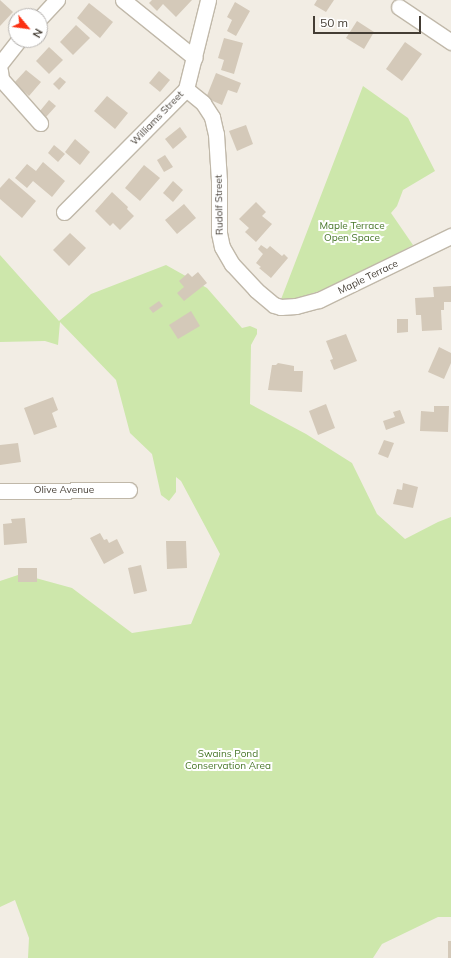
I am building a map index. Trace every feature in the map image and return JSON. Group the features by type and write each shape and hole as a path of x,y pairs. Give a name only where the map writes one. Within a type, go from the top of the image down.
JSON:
{"street":[{"path":"48,10 57,0"},
{"path":"123,0 194,58"},
{"name":"Williams Street","path":"64,212 186,88 208,0"},
{"path":"399,7 451,42"},
{"path":"2,55 10,48"},
{"path":"0,71 1,79 40,123"},
{"name":"Rudolf Street","path":"186,88 203,103 212,117 216,142 219,180 218,228 222,247 232,264 256,290 268,300 281,307"},
{"name":"Maple Terrace","path":"281,307 296,306 319,300 451,236"},
{"name":"Olive Avenue","path":"0,490 129,490"}],"green space":[{"name":"Maple Terrace Open Space","path":"363,86 408,118 435,171 403,190 397,206 391,213 413,245 341,284 280,302"},
{"name":"Swains Pond Conservation Area","path":"0,255 59,321 91,294 166,265 207,288 242,328 250,326 257,329 257,334 251,345 250,404 306,434 352,463 377,514 405,539 451,517 451,917 438,917 382,944 373,958 28,958 29,938 15,900 0,907 0,581 21,574 72,588 132,633 191,624 220,554 181,481 176,477 176,492 169,501 161,495 152,454 130,433 116,380 60,322 58,345 45,341 0,342"}],"building":[{"path":"0,0 9,8 8,17 0,26"},
{"path":"152,0 192,0 176,17 163,4 157,11 149,3"},
{"path":"317,0 334,0 326,12 314,5"},
{"path":"235,2 250,11 236,36 227,31 232,20 227,17"},
{"path":"89,3 113,22 100,38 77,18"},
{"path":"357,21 374,32 364,49 346,38"},
{"path":"76,25 90,38 73,55 60,42"},
{"path":"224,38 243,43 234,74 221,70 224,60 218,58"},
{"path":"405,42 422,54 402,81 386,69"},
{"path":"49,47 63,60 49,74 36,61"},
{"path":"26,70 41,82 29,96 14,83"},
{"path":"159,71 170,80 160,92 149,83"},
{"path":"216,73 241,83 237,93 228,90 222,105 206,98"},
{"path":"60,77 66,82 59,90 53,84"},
{"path":"107,96 128,113 115,129 94,111"},
{"path":"49,100 56,106 46,117 40,111"},
{"path":"246,125 253,144 237,151 229,131"},
{"path":"180,127 187,137 173,149 165,139"},
{"path":"75,139 90,152 80,165 65,152"},
{"path":"54,145 65,154 58,162 48,153"},
{"path":"165,155 173,167 164,172 157,160"},
{"path":"43,162 65,181 52,197 33,181 27,188 15,178 27,164 36,171"},
{"path":"144,165 160,178 140,201 125,188"},
{"path":"9,178 36,201 22,218 0,199 0,188"},
{"path":"173,181 183,190 173,202 163,193"},
{"path":"112,192 128,207 127,209 134,216 120,230 113,223 110,226 95,211"},
{"path":"256,202 266,212 262,216 272,224 256,242 245,232 249,228 239,219"},
{"path":"184,204 196,218 177,234 165,220"},
{"path":"70,233 86,248 69,266 53,250"},
{"path":"261,245 267,249 270,246 282,256 284,254 288,258 271,278 259,268 261,267 256,263 263,254 258,249"},
{"path":"198,272 207,283 184,301 177,293 184,287 179,281 188,273 192,277"},
{"path":"451,286 451,302 444,302 444,310 441,310 442,330 422,331 421,315 416,315 415,298 434,297 433,287"},
{"path":"159,301 163,306 153,313 149,308"},
{"path":"191,311 200,326 178,339 169,325"},
{"path":"397,319 408,319 408,332 397,333"},
{"path":"346,334 357,361 334,370 330,360 333,359 326,341"},
{"path":"439,347 451,353 451,363 444,379 428,372"},
{"path":"278,363 294,366 294,371 303,371 302,392 268,390 272,365 276,365"},
{"path":"53,397 58,410 52,413 57,427 34,435 24,408"},
{"path":"326,404 335,428 318,435 309,411"},
{"path":"434,406 449,406 448,432 420,431 421,411 434,412"},
{"path":"400,410 405,423 386,430 383,421 395,417 393,412"},
{"path":"384,440 394,443 388,458 378,454"},
{"path":"18,443 21,462 0,465 0,445"},
{"path":"403,483 418,487 413,508 393,504 397,489 402,490"},
{"path":"25,518 27,543 4,545 3,524 12,523 11,519"},
{"path":"100,533 104,540 107,539 109,543 117,539 124,553 104,564 90,538"},
{"path":"166,541 186,541 187,568 167,569"},
{"path":"141,565 147,591 134,594 128,568"},
{"path":"18,568 37,568 37,582 18,582"},
{"path":"448,941 451,941 451,958 448,958"}]}
